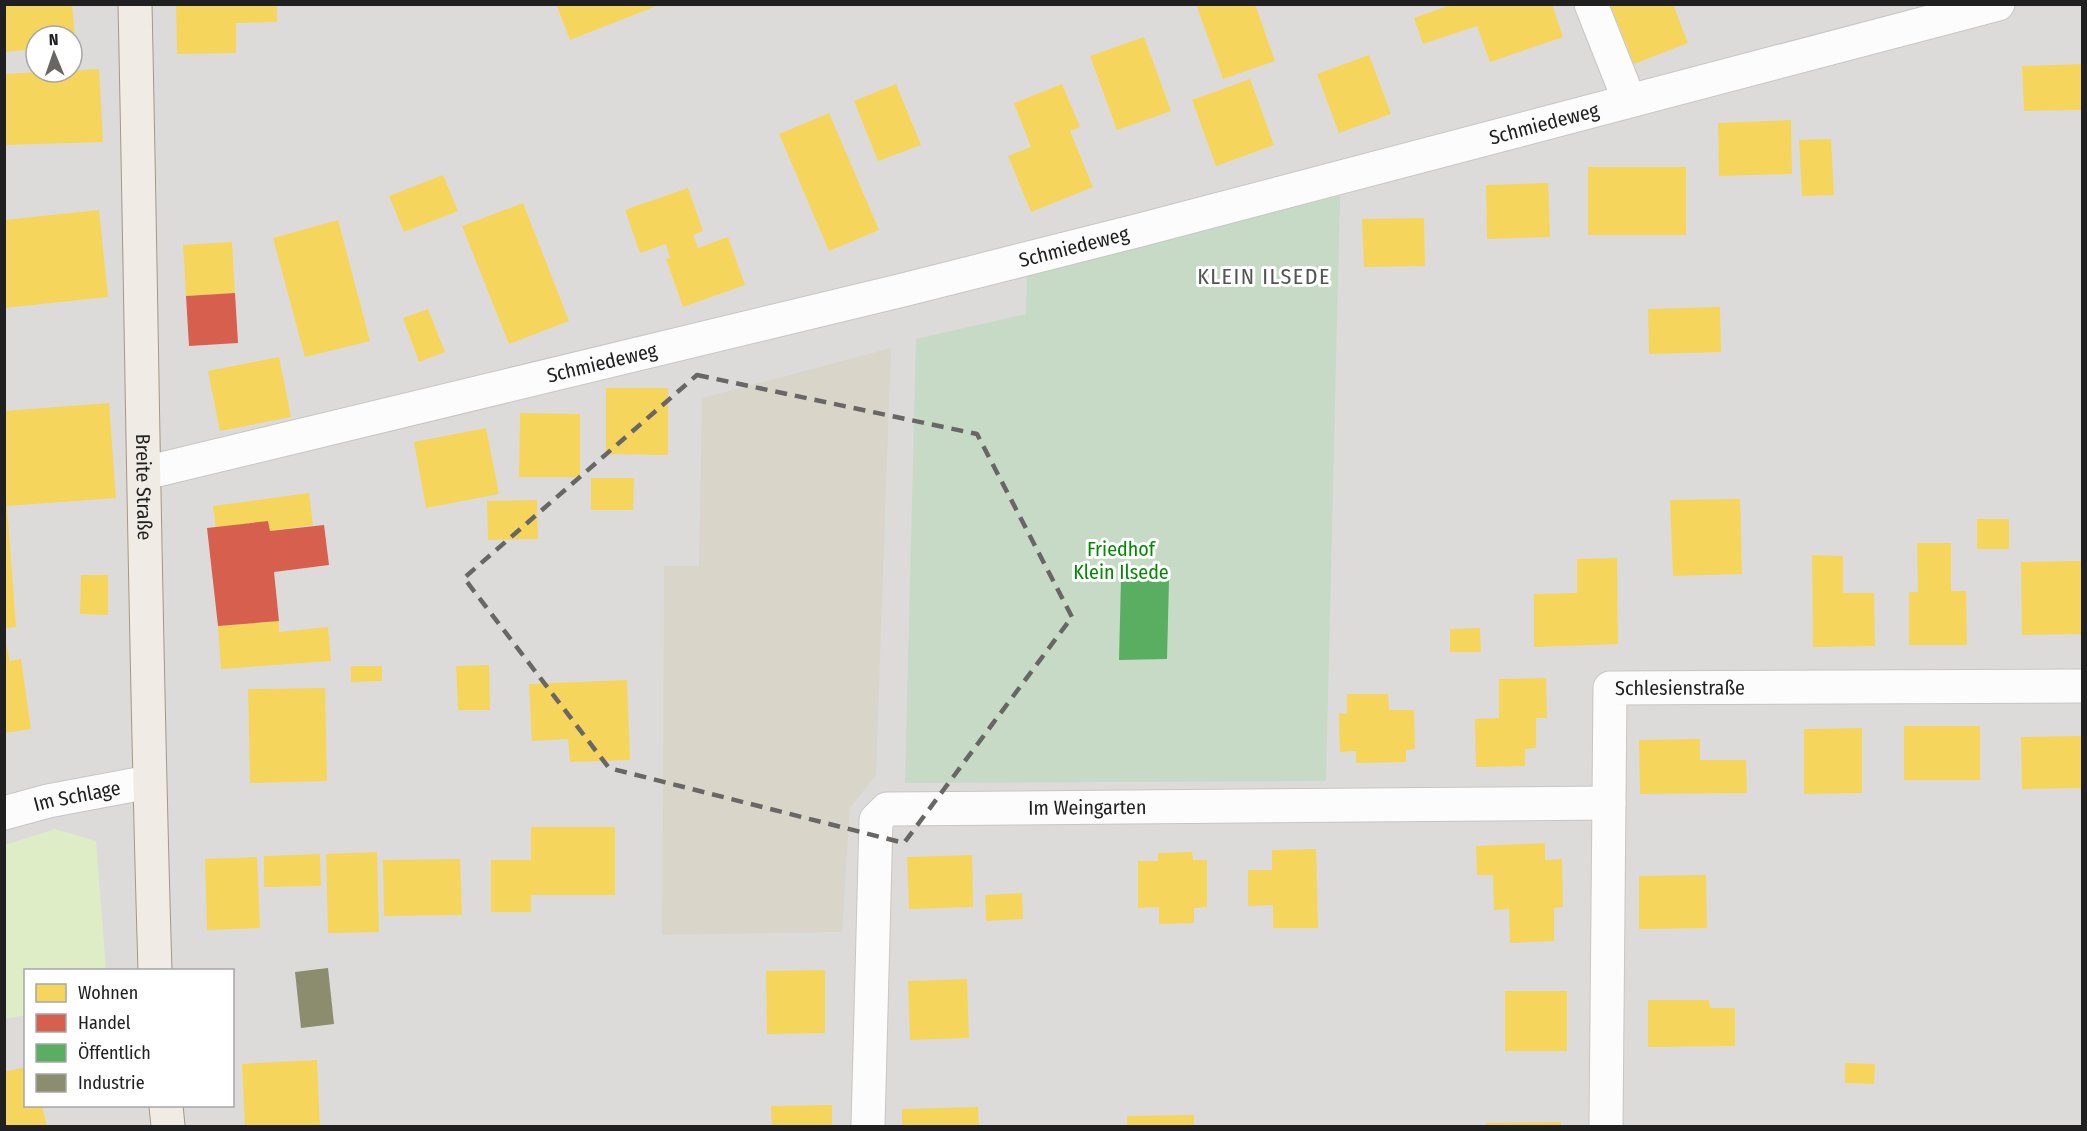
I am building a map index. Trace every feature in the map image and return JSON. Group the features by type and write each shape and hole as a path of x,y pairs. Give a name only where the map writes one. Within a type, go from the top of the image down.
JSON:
{"main road":[{"name":"Breite Straße","path":"135,4 149,782 155,969"},
{"path":"166,1107 168,1126"}],"street":[{"path":"1591,4 1629,100"},
{"name":"Schmiedeweg","path":"145,473 814,312 1140,230 1629,100 1926,13 1998,4"},
{"name":"Schlesienstraße","path":"1606,1126 1610,688 2082,686"},
{"name":"Im Schlage","path":"4,813 48,801 149,782"},
{"name":"Im Weingarten","path":"868,1126 876,820 887,809 1609,803"}],"highlighted area":[{"path":"697,375 977,434 1072,617 904,843 609,768 464,578"}],"shaded area":[{"path":"5,5 2082,5 2082,1126 5,1126"},
{"path":"1027,270 1026,314 916,339 917,297"},
{"path":"891,302 891,348 702,398 703,347"},
{"path":"891,348 876,775 850,808 842,932 662,935 664,566 699,566 702,398"}],"green space":[{"name":"Friedhof Klein Ilsede","path":"1340,196 1326,781 905,783 916,339 1026,314 1027,270"},
{"path":"55,829 96,841 106,969 24,969 24,1015 5,1019 5,845"}],"building: Wohnen":[{"path":"4,4 72,4 74,24 24,24 24,50 4,52"},
{"path":"176,4 277,4 277,22 236,23 236,53 177,54"},
{"path":"556,4 659,4 659,5 570,40"},
{"path":"1196,4 1255,4 1275,61 1223,79"},
{"path":"1453,4 1552,4 1563,37 1490,62 1477,26 1423,44 1414,18"},
{"path":"1610,4 1673,4 1688,43 1634,64"},
{"path":"1144,37 1171,111 1117,130 1090,56"},
{"path":"1369,55 1391,114 1339,133 1317,74"},
{"path":"2082,64 2082,110 2024,111 2022,66"},
{"path":"99,69 103,142 4,145 4,74 24,73 24,84 84,84 84,70"},
{"path":"1250,79 1274,145 1216,166 1192,100"},
{"path":"896,84 921,145 878,161 854,101"},
{"path":"1062,84 1080,127 1070,131 1093,187 1031,212 1008,156 1031,147 1014,103"},
{"path":"829,113 879,230 829,251 779,134"},
{"path":"1791,120 1792,174 1719,176 1718,123"},
{"path":"1831,139 1834,195 1802,196 1799,140"},
{"path":"1588,167 1686,167 1686,235 1588,235"},
{"path":"443,175 458,211 404,232 389,196"},
{"path":"1548,183 1550,237 1487,239 1486,185"},
{"path":"688,188 703,231 693,235 698,248 728,237 745,285 683,307 666,259 670,258 666,244 640,253 625,210"},
{"path":"523,203 569,321 509,344 462,226"},
{"path":"99,210 108,297 4,308 4,220"},
{"path":"1424,218 1425,266 1364,267 1362,219"},
{"path":"338,220 370,341 305,357 273,238"},
{"path":"232,242 235,293 186,296 183,245"},
{"path":"1720,307 1721,352 1649,354 1648,309"},
{"path":"428,309 445,352 419,362 403,318"},
{"path":"279,357 291,417 220,431 208,371"},
{"path":"606,388 668,388 668,455 606,454"},
{"path":"109,403 116,498 7,506 16,627 4,628 4,411"},
{"path":"520,413 580,414 580,477 519,477"},
{"path":"486,428 499,494 426,508 414,442"},
{"path":"591,478 634,478 633,510 591,510"},
{"path":"309,493 313,525 270,531 268,521 216,528 213,506"},
{"path":"1740,499 1742,574 1673,576 1670,500"},
{"path":"537,500 538,539 488,540 487,501"},
{"path":"1977,519 2009,519 2009,549 1977,549"},
{"path":"1917,543 1951,543 1951,591 1966,591 1967,645 1909,645 1909,592 1918,592"},
{"path":"1812,555 1843,556 1843,593 1874,593 1875,646 1813,647"},
{"path":"1617,558 1618,644 1534,647 1534,594 1577,593 1577,559"},
{"path":"2082,561 2082,634 2022,635 2021,562"},
{"path":"81,575 108,575 108,615 80,614"},
{"path":"279,621 279,632 328,627 331,661 221,669 218,626"},
{"path":"1480,628 1481,652 1450,652 1450,629"},
{"path":"4,635 10,661 21,659 31,729 4,733"},
{"path":"489,665 490,710 458,710 456,666"},
{"path":"351,666 382,666 382,681 351,682"},
{"path":"1546,678 1547,718 1536,718 1536,748 1525,749 1525,766 1476,767 1475,719 1499,718 1499,679"},
{"path":"627,680 630,760 570,762 568,739 532,741 529,684"},
{"path":"325,688 327,781 250,783 248,689"},
{"path":"1347,694 1388,694 1389,710 1414,710 1415,749 1406,750 1406,762 1356,763 1356,751 1340,752 1339,713 1347,714"},
{"path":"1904,726 1980,726 1980,780 1904,780"},
{"path":"1862,728 1862,793 1804,794 1804,729"},
{"path":"2082,736 2082,788 2022,789 2021,737"},
{"path":"1700,739 1700,760 1746,760 1747,793 1640,794 1639,740"},
{"path":"531,827 615,827 615,895 531,895 531,912 491,912 491,860 531,860"},
{"path":"1545,843 1545,860 1562,859 1563,907 1554,908 1554,941 1510,943 1509,909 1494,910 1493,875 1477,875 1476,846"},
{"path":"1316,849 1318,928 1273,928 1273,905 1248,906 1248,870 1272,870 1272,850"},
{"path":"377,852 379,932 328,933 326,854"},
{"path":"1192,852 1193,860 1207,860 1207,907 1194,908 1194,923 1159,924 1159,907 1138,908 1138,861 1158,861 1158,853"},
{"path":"320,854 321,886 264,887 264,856"},
{"path":"972,855 973,907 909,909 907,857"},
{"path":"257,857 260,928 207,930 205,859"},
{"path":"460,859 462,915 384,916 383,860"},
{"path":"1706,875 1707,928 1639,929 1639,876"},
{"path":"1022,893 1023,919 986,921 985,895"},
{"path":"825,970 825,1033 767,1034 766,971"},
{"path":"967,979 969,1038 910,1040 908,981"},
{"path":"1505,991 1567,991 1567,1051 1505,1051"},
{"path":"1648,1000 1709,1000 1710,1008 1735,1008 1735,1046 1648,1047"},
{"path":"317,1060 320,1126 245,1126 242,1064"},
{"path":"1845,1063 1875,1064 1874,1084 1845,1083"},
{"path":"24,1067 24,1107 42,1107 47,1126 4,1126 4,1072"},
{"path":"832,1105 832,1126 772,1126 771,1106"},
{"path":"978,1107 979,1126 902,1126 902,1109"},
{"path":"1194,1115 1194,1126 1127,1126 1127,1116"},
{"path":"1561,1122 1561,1126 1486,1126 1486,1123"}],"building: Handel":[{"path":"235,293 238,343 189,346 186,296"},
{"path":"268,521 270,531 324,525 329,565 274,572 279,621 218,626 207,528"}],"building: Öffentlich":[{"path":"1121,579 1169,580 1167,659 1119,660"}],"building: Industrie":[{"path":"328,968 334,1024 301,1028 295,972"}],"district":[{"name":"KLEIN ILSEDE","path":"1264,276"}]}
